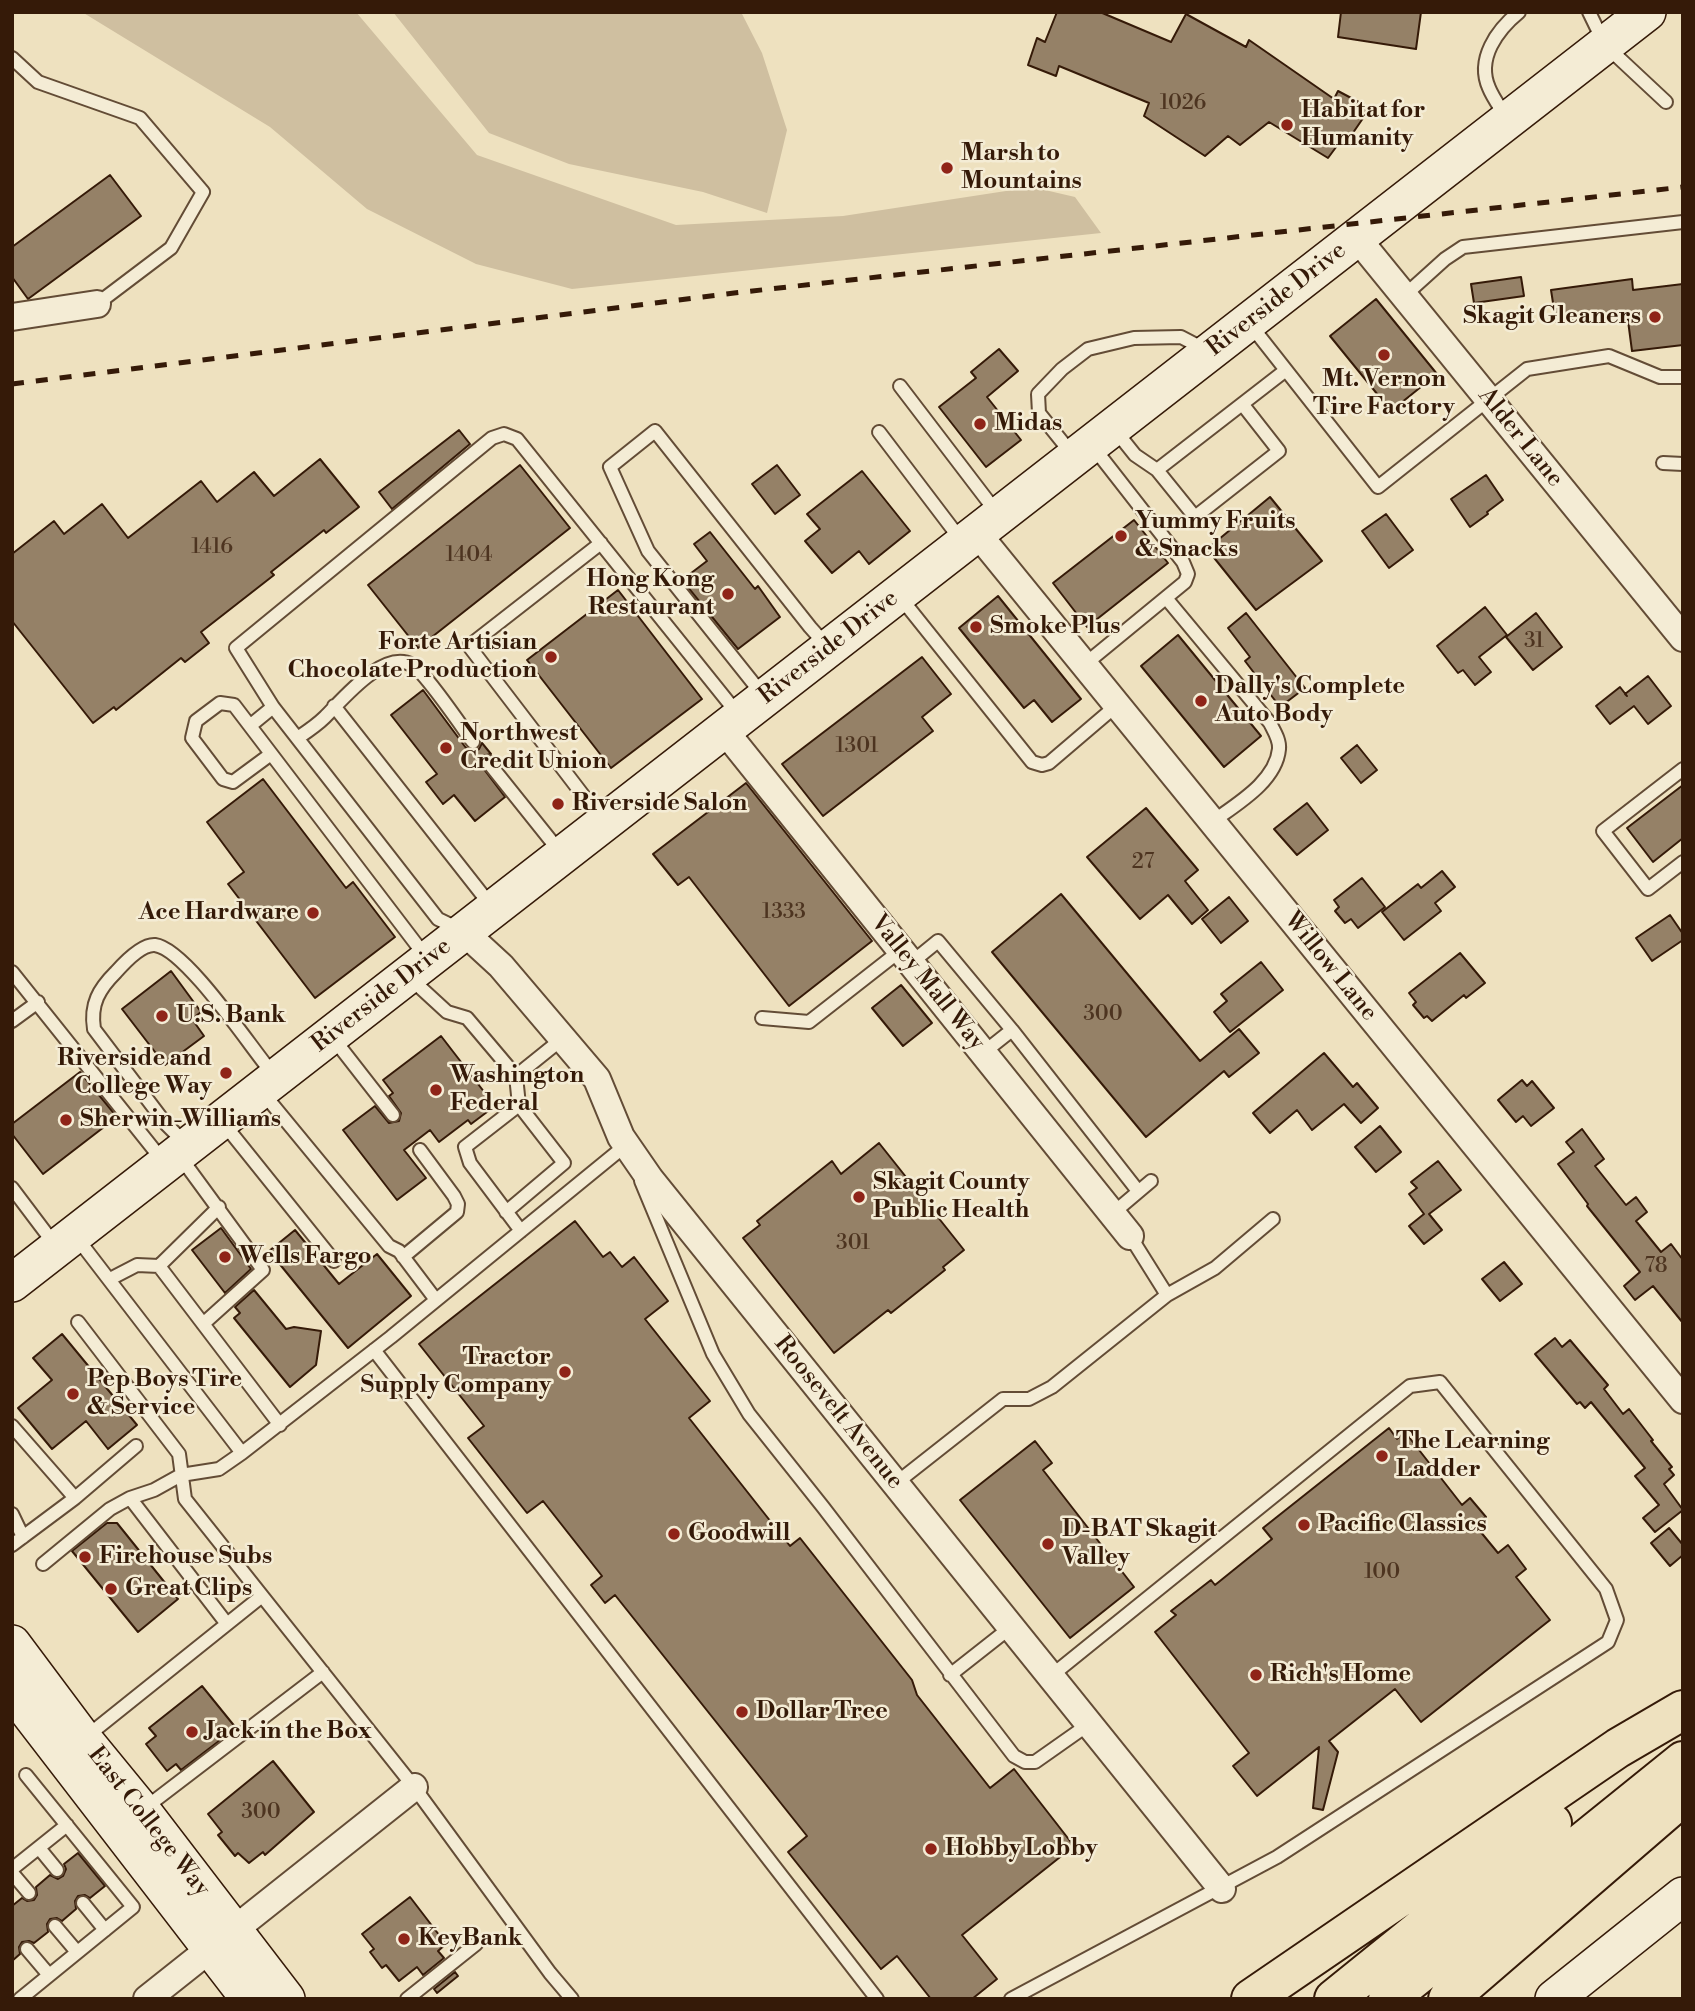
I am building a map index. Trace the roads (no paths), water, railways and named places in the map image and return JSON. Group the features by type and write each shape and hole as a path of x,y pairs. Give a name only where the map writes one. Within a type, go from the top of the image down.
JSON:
{"highway":[{"path":"1251,1999 1618,1748 1683,1712"},
{"path":"1334,1999 1620,1768 1683,1712"},
{"path":"1388,1999 1683,1761"},
{"path":"1448,1999 1683,1796"}],"main road":[{"name":"Riverside Drive","path":"12,1283 1647,12"},
{"name":"East College Way","path":"12,1644 83,1739 142,1811 221,1940 250,1999"},
{"name":"East College Way","path":"12,1690 221,1940 286,1999"},
{"path":"1555,1999 1683,1896"}],"street":[{"name":"Alder Lane","path":"1357,238 1683,638"},
{"path":"12,317 97,304"},
{"name":"Willow Lane","path":"980,531 1084,665 1683,1400"},
{"name":"Valley Mall Way","path":"743,715 906,956 1130,1236"},
{"name":"Roosevelt Avenue","path":"464,932 501,966 597,1079 621,1137 650,1179 1222,1889"},
{"path":"147,1999 414,1787"}],"lane":[{"path":"1508,120 1489,88 1485,76 1485,60 1489,47 1507,22 1519,12"},
{"path":"1589,12 1605,45 1666,102"},
{"path":"12,58 38,82 140,118 203,192 171,248 97,304"},
{"path":"1404,296 1463,247 1683,222"},
{"path":"1248,322 1378,487 1527,369 1609,356 1660,377 1683,377"},
{"path":"1210,352 1181,337 1134,338 1088,349 1062,369 1038,394 1039,413 1093,443 1135,455 1157,470 1195,517 1279,451 1242,405"},
{"path":"1157,470 1286,370"},
{"path":"900,386 980,531"},
{"path":"743,715 648,551 610,467 655,431 829,648"},
{"path":"879,432 980,531"},
{"path":"464,932 438,919 273,707 236,648 492,438 504,434 517,439 743,715"},
{"path":"1084,665 1188,578 1187,568 1093,443"},
{"path":"1663,463 1683,464"},
{"path":"601,543 469,646 604,823"},
{"path":"898,594 1032,762 1042,765 1049,763 1117,705"},
{"path":"1166,598 1270,723 1279,747 1276,761 1261,783 1212,822"},
{"path":"299,737 324,718 351,689 392,662 402,661 417,669 473,742"},
{"path":"271,754 233,782 223,779 192,738 192,729 196,722 220,703 234,705 251,725 271,754 418,968 447,1012 467,1018 516,1076 519,1105 564,1163 506,1212"},
{"path":"334,706 494,909"},
{"path":"251,725 273,707"},
{"path":"488,762 562,856"},
{"path":"1683,769 1603,831 1648,889 1683,862"},
{"path":"762,1018 809,1023 906,956 939,941 1138,1191"},
{"path":"177,1155 166,1124 94,1029 92,1016 95,1000 102,986 144,948 154,945 168,951 192,970 269,1084 389,1246 398,1251 436,1300"},
{"path":"12,972 177,1155 219,1207 263,1270 204,1324"},
{"path":"12,1021 37,1002"},
{"path":"983,1053 1012,1030"},
{"path":"331,1036 393,1115"},
{"path":"516,1076 562,1039"},
{"path":"519,1105 465,1147 470,1163 521,1231"},
{"path":"222,1121 334,1261"},
{"path":"43,1564 110,1509 181,1475 219,1469 242,1453 374,1350 626,1145 713,1354 749,1414 1014,1756 1024,1762 1035,1762 1089,1724"},
{"path":"403,1257 457,1212 458,1204 454,1196 420,1150"},
{"path":"1112,1214 1151,1181"},
{"path":"12,1188 66,1242 110,1279 242,1453"},
{"path":"110,1279 136,1265 159,1266 219,1207"},
{"path":"895,1483 1003,1399 1029,1399 1052,1387 1167,1295 1215,1268 1273,1219"},
{"path":"1130,1236 1167,1295"},
{"path":"159,1266 280,1425"},
{"path":"78,1322 179,1454 185,1499 414,1787 550,1973 572,1999"},
{"path":"374,1350 877,1999"},
{"path":"1011,1999 1222,1889 1277,1857 1608,1642 1616,1620 1606,1590 1440,1382 1410,1386 1051,1676"},
{"path":"12,1426 75,1498"},
{"path":"12,1514 18,1541 75,1498 136,1446"},
{"path":"130,1498 228,1624"},
{"path":"83,1739 262,1596"},
{"path":"950,1675 1011,1628"},
{"path":"142,1811 323,1672"},
{"path":"18,1995 49,1975 133,1907 26,1775"},
{"path":"29,1893 12,1871 66,1825"},
{"path":"39,1848 57,1870"},
{"path":"83,1903 105,1930"},
{"path":"55,1926 77,1952"},
{"path":"407,1999 476,1944"},
{"path":"27,1949 49,1975"}],"railway":[{"path":"12,384 734,293 1683,187"}],"place":[{"name":"Habitat for Humanity","path":"1287,125"},
{"name":"Marsh to Mountains","path":"947,168"},
{"name":"Skagit Gleaners","path":"1655,317"},
{"name":"Mt. Vernon Tire Factory","path":"1384,355"},
{"name":"Midas","path":"980,424"},
{"name":"Yummy Fruits & Snacks","path":"1121,536"},
{"name":"Hong Kong Restaurant","path":"728,594"},
{"name":"Smoke Plus","path":"976,627"},
{"name":"Forte Artisian Chocolate Production","path":"551,657"},
{"name":"Dally's Complete Auto Body","path":"1201,701"},
{"name":"Northwest Credit Union","path":"446,748"},
{"name":"Riverside Salon","path":"558,804"},
{"name":"Ace Hardware","path":"313,913"},
{"name":"U.S. Bank","path":"162,1016"},
{"name":"Riverside and College Way","path":"226,1073"},
{"name":"Washington Federal","path":"436,1090"},
{"name":"Sherwin-Williams","path":"66,1120"},
{"name":"Skagit County Public Health","path":"859,1197"},
{"name":"Wells Fargo","path":"225,1257"},
{"name":"Tractor Supply Company","path":"565,1372"},
{"name":"Pep Boys Tire & Service","path":"73,1394"},
{"name":"The Learning Ladder","path":"1382,1456"},
{"name":"Pacific Classics","path":"1304,1525"},
{"name":"Goodwill","path":"674,1534"},
{"name":"D-BAT Skagit Valley","path":"1048,1544"},
{"name":"Firehouse Subs","path":"85,1557"},
{"name":"Great Clips","path":"111,1589"},
{"name":"Rich's Home","path":"1256,1675"},
{"name":"Dollar Tree","path":"742,1712"},
{"name":"Jack in the Box","path":"192,1732"},
{"name":"Hobby Lobby","path":"931,1849"},
{"name":"KeyBank","path":"404,1939"}]}
